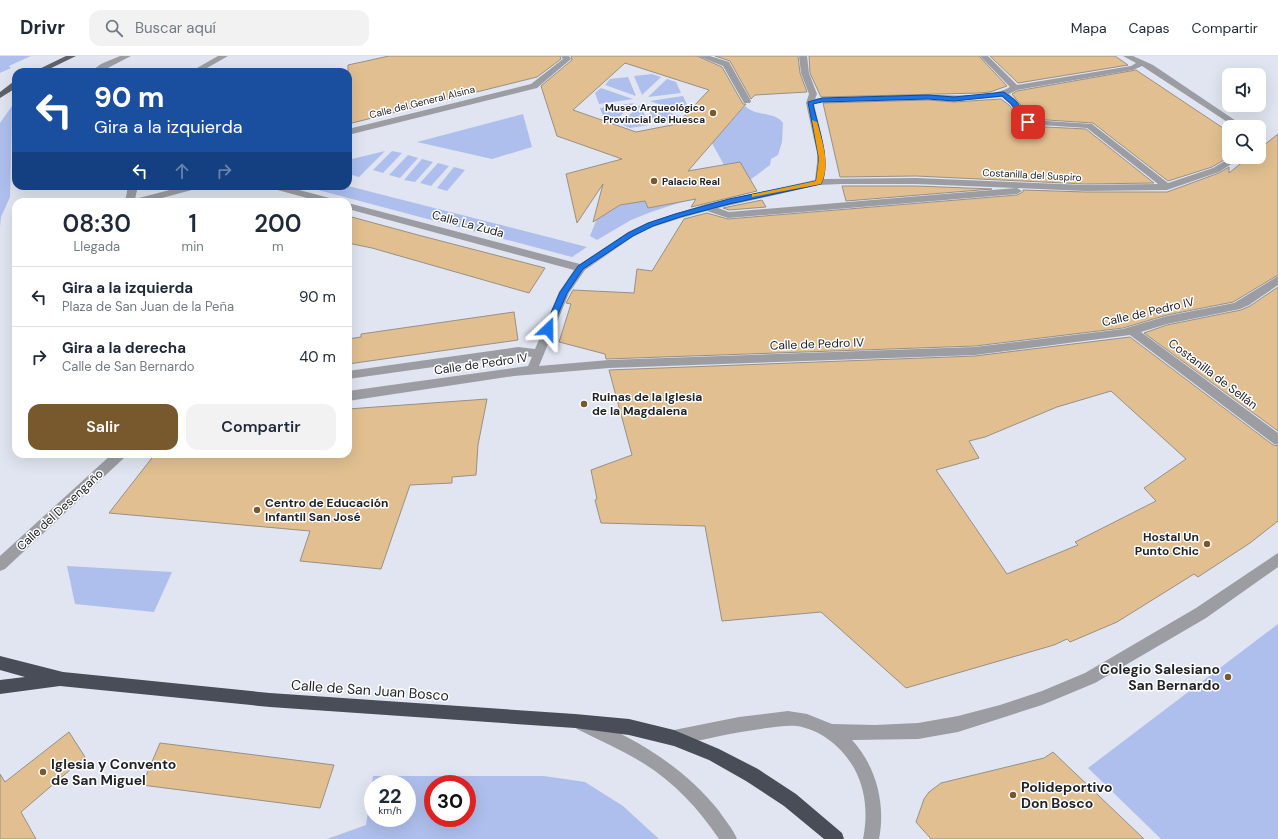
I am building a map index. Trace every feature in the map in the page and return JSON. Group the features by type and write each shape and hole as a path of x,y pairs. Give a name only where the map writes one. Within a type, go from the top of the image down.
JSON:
{"highway":[{"name":"Calle de San Juan Bosco","path":"0,663 63,679 270,700 575,721 629,727 674,738 714,754 752,775 790,800 836,839"},
{"name":"Calle de San Juan Bosco","path":"0,688 63,679"}],"main road":[{"path":"46,68 72,56"},
{"path":"0,96 12,87"}],"street":[{"path":"101,68 127,56"},
{"path":"202,68 224,56"},
{"name":"Calle del General Alsina","path":"352,131 534,86 567,60 565,56"},
{"path":"702,56 726,64 747,101"},
{"path":"803,56 805,74 813,94 810,103 822,159 819,182"},
{"path":"984,56 1016,88"},
{"path":"1127,56 1141,60 1231,120"},
{"path":"810,103 822,100 928,97 954,99 1004,94 1016,88 1133,68 1141,60"},
{"path":"1004,94 1013,102 1028,122 1090,126 1167,187"},
{"name":"Costanilla del Suspiro","path":"580,268 641,229 661,221 706,207 819,182 916,181 1012,184 1049,187 1167,187 1216,170 1226,164"},
{"path":"706,207 728,215 1049,187"},
{"path":"157,198 183,190"},
{"path":"288,190 319,198"},
{"name":"Calle La Zuda","path":"352,207 580,268"},
{"path":"532,370 564,292 580,268"},
{"name":"Calle de Pedro IV","path":"352,395 532,370 609,364 975,351 1123,333 1167,320 1236,306 1245,302 1278,280"},
{"name":"Costanilla de Sellán","path":"1132,331 1278,440"},
{"path":"352,374 518,351 538,353"},
{"name":"Calle del Desengaño","path":"0,565 116,458"},
{"path":"831,732 875,733 918,731 958,724 1042,698 1090,678 1200,613 1278,559"},
{"name":"Calle de San Juan Bosco","path":"674,738 747,723 779,719 796,719 814,723 831,732 846,745 858,760 868,779 873,800 873,830 870,839"},
{"path":"575,721 636,750 664,768 691,791 716,820 729,839"}],"shaded area":[{"path":"0,56 31,56 9,66 11,68 0,73"},
{"path":"652,74 661,77 642,95 634,76"},
{"path":"628,77 636,96 605,85 610,79"},
{"path":"667,79 676,82 681,93 648,97"},
{"path":"601,88 633,99 599,104 595,93"},
{"path":"683,96 688,107 683,113 650,101"},
{"path":"634,103 614,122 604,119 600,108"},
{"path":"646,104 679,116 673,122 655,124"},
{"path":"640,105 649,125 630,128 620,124"},
{"path":"12,106 10,197 1,217 0,227 0,123"},
{"path":"745,106 754,112 770,115 780,119 783,123 782,142 778,155 771,159 770,165 750,180 651,212 631,220 597,240 590,236 598,216 601,217 620,205 645,201 724,165 712,143"},
{"path":"523,114 532,147 492,159 417,142"},
{"path":"385,151 359,177 352,175 352,159"},
{"path":"392,151 402,153 383,173 373,170"},
{"path":"408,155 418,158 400,178 389,175"},
{"path":"422,159 433,162 415,182 404,180"},
{"path":"438,163 449,166 431,186 420,183"},
{"path":"454,167 465,170 447,191 437,188"},
{"path":"352,187 587,247 572,257 318,190 352,190"},
{"path":"67,566 172,572 154,612 75,604"},
{"path":"1278,624 1278,839 1161,839 1088,768"},
{"path":"416,776 424,776 424,827 476,827 476,776 544,776 585,782 623,806 659,839 327,839 364,826 364,827 416,827"}],"building":[{"path":"389,56 560,56 561,59 537,77 352,123 352,68 348,68 348,65"},
{"path":"571,56 697,56 722,67 743,104 746,104 688,171 740,162 757,191 691,207 696,199 648,208 645,201 620,205 593,222 603,184 577,223 566,174 622,159 557,136 541,86 572,60","holes":["625,63 709,90 677,124 636,132 573,110"]},
{"path":"715,56 798,56 800,73 807,92 755,95 751,99 730,61"},
{"path":"809,56 979,56 1007,86 990,92 980,93 821,97 810,73"},
{"path":"990,56 1115,56 1128,65 1018,83"},
{"path":"1136,70 1222,127 1222,161 1212,167 1168,181 1093,123 1032,119 1012,94 1017,91"},
{"path":"1001,99 1009,105 1025,126 1086,129 1154,183 1085,184 916,176 840,177 823,103 928,100 954,102"},
{"path":"1278,134 1278,275 1233,302 1167,315 1123,328 975,346 606,359 605,354 559,342 571,304 566,303 573,290 634,293 637,269 652,271 684,219 707,213 728,219 1017,195 1023,192 1023,190 1167,192 1219,173 1229,167 1229,173 1240,164 1266,164 1266,143"},
{"path":"842,186 916,186 992,189 846,201"},
{"path":"762,200 766,207 729,210 723,208"},
{"path":"352,217 545,268 529,293 372,248 352,244"},
{"path":"1278,287 1278,431 1144,333 1167,325 1241,310 1250,306"},
{"path":"514,312 518,340 352,363 352,338 361,337 361,334"},
{"path":"1130,337 1273,445 1278,446 1278,521 1250,543 1198,577 1194,574 1117,622 1070,642 1067,639 1054,645 906,688 821,612 722,621 705,526 601,523 595,500 597,499 591,470 632,455 609,370 975,356","holes":["1111,391 1186,459 1144,488 1156,501 1075,542 1078,545 1007,574 936,470 979,458 969,441 985,437 1057,407"]},
{"path":"487,399 478,445 476,475 452,477 452,483 410,485 381,569 300,561 310,531 109,513 152,458 352,458 352,409"},
{"name":"Iglesia y Convento de San Miguel","path":"69,732 85,757 21,812 36,839 0,839 0,774 5,782"},
{"path":"160,743 334,765 320,808 142,785"},
{"name":"Polideportivo Don Bosco","path":"1053,752 1144,839 931,839 916,822 924,799 929,792 941,783 1044,758"}],"slow traffic":[{"path":"755,196 819,182 822,159 814,122"}],"place":[{"name":"Museo Arqueológico Provincial de Huesca","path":"713,113"},
{"name":"Palacio Real","path":"654,181"},
{"name":"Ruinas de la Iglesia de la Magdalena","path":"584,404"},
{"name":"Centro de Educación Infantil San José","path":"257,510"},
{"name":"Hostal Un Punto Chic","path":"1207,544"},
{"name":"Colegio Salesiano San Bernardo","path":"1228,677"},
{"name":"Iglesia y Convento de San Miguel","path":"43,772"},
{"name":"Polideportivo Don Bosco","path":"1013,795"}],"route":[{"path":"548,329 564,292 580,268 631,234 650,225 678,215 819,182 822,159 810,103 822,100 928,97 954,99 1004,94 1013,102 1028,122"}]}
